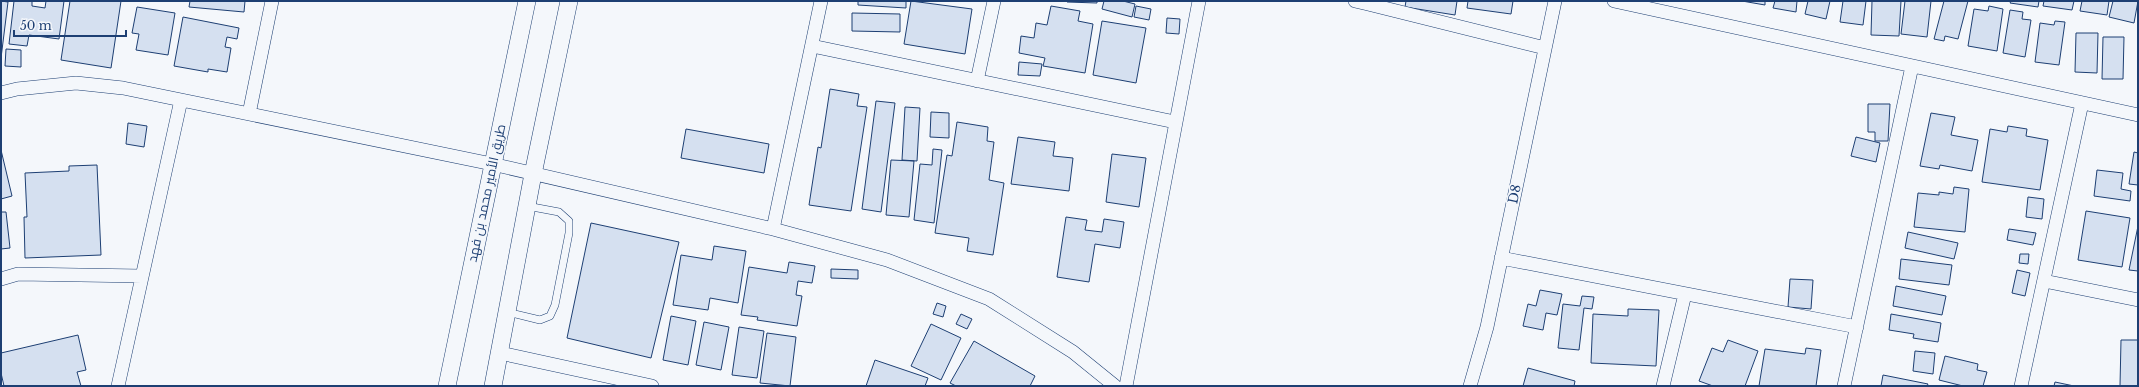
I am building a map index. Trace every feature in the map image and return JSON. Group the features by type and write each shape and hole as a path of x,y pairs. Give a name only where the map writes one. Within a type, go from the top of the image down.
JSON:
{"street":[{"path":"249,114 272,1"},
{"name":"طريق الأمير محمد بن فهد","path":"446,386 527,1"},
{"path":"493,386 533,174 569,1"},
{"path":"773,229 821,1"},
{"path":"977,81 994,1"},
{"path":"1126,386 1199,1"},
{"name":"D8","path":"1470,386 1487,327 1555,1"},
{"path":"1614,1 2138,115"},
{"path":"1364,2 1545,48"},
{"path":"812,46 1175,122"},
{"path":"1844,386 1912,66"},
{"path":"1,93 16,89 76,83 123,88 492,164 773,229 887,260 989,299 1073,352 1115,386"},
{"path":"118,386 181,100"},
{"path":"2021,386 2082,103"},
{"path":"1501,258 1857,327"},
{"path":"1,279 18,274 142,276"},
{"path":"2044,281 2138,300"},
{"path":"1663,386 1685,294"},
{"path":"500,353 652,386"}],"lane":[{"path":"506,312 540,320 550,316 555,305 569,233 569,221 560,212 527,206"}],"building":[{"path":"1,1 8,2 1,58"},
{"path":"14,1 32,1 32,6 45,8 46,1 64,1 59,39 29,35 27,46 9,44"},
{"path":"70,1 121,1 111,68 61,60"},
{"path":"190,1 245,1 244,12 189,7"},
{"path":"858,1 906,1 906,8 858,5"},
{"path":"911,1 972,9 965,54 904,44"},
{"path":"1097,1 1097,3 1067,2"},
{"path":"1104,1 1123,1 1135,4 1132,17 1102,9"},
{"path":"1406,1 1457,1 1455,15 1405,7"},
{"path":"1468,1 1513,1 1511,14 1467,8"},
{"path":"1742,1 1765,1 1765,5"},
{"path":"1775,1 1797,1 1796,12 1773,8"},
{"path":"1808,1 1830,1 1826,19 1805,14"},
{"path":"1843,1 1866,1 1863,25 1840,22"},
{"path":"1872,1 1901,1 1899,36 1871,35"},
{"path":"1905,1 1931,1 1927,37 1901,34"},
{"path":"1944,1 1968,1 1958,39 1945,36 1944,41 1934,39"},
{"path":"2011,1 2039,1 2038,7 2010,3"},
{"path":"2044,1 2074,1 2072,10 2043,6"},
{"path":"2082,1 2109,1 2107,15 2080,11"},
{"path":"2113,1 2138,1 2134,23 2109,17"},
{"path":"1051,6 1080,11 1078,21 1093,24 1085,73 1043,66 1045,58 1019,53 1021,36 1034,38 1036,23 1047,25"},
{"path":"1136,6 1151,9 1149,20 1134,17"},
{"path":"1989,6 2003,9 1997,51 1968,46 1974,9 1988,11"},
{"path":"137,7 175,13 168,55 136,50 139,34 132,33"},
{"path":"2010,10 2023,12 2022,19 2031,20 2025,57 2003,53"},
{"path":"852,13 900,14 900,32 852,31"},
{"path":"183,17 239,28 237,39 227,37 225,47 231,48 227,72 208,69 208,72 174,66"},
{"path":"1167,18 1180,19 1179,34 1166,33"},
{"path":"1102,21 1146,28 1136,83 1093,75"},
{"path":"2055,21 2065,22 2059,65 2035,62 2040,23 2054,25"},
{"path":"2076,33 2098,33 2097,73 2075,72"},
{"path":"2103,37 2124,37 2123,79 2102,79"},
{"path":"6,49 21,50 21,67 5,66"},
{"path":"1019,62 1042,64 1040,76 1018,75"},
{"path":"830,89 859,94 857,106 867,107 851,211 809,205 818,147 821,148"},
{"path":"876,101 895,103 881,212 862,209"},
{"path":"1868,104 1890,104 1888,141 1875,141 1875,132 1868,132"},
{"path":"905,107 920,108 917,161 902,160"},
{"path":"931,112 949,113 949,138 930,137"},
{"path":"1931,113 1955,117 1951,135 1978,140 1972,171 1940,165 1939,169 1920,166"},
{"path":"957,122 988,127 987,141 994,142 989,180 1004,183 993,255 967,251 969,238 935,233 947,155 952,156"},
{"path":"128,123 147,126 144,147 126,144"},
{"path":"2008,126 2027,129 2026,136 2048,140 2040,190 1982,182 1990,129 2007,132"},
{"path":"686,129 769,144 764,173 681,158"},
{"path":"1018,137 1055,142 1053,156 1073,158 1069,191 1011,184"},
{"path":"1856,137 1880,143 1876,162 1851,156"},
{"path":"933,149 942,150 934,223 914,220 920,164 932,165"},
{"path":"1,150 12,196 1,199"},
{"path":"2134,152 2138,153 2138,185 2129,184"},
{"path":"1112,154 1146,158 1139,207 1106,202"},
{"path":"891,160 914,161 909,217 886,215"},
{"path":"97,165 101,255 25,258 24,217 27,217 25,173 69,171 69,166"},
{"path":"2097,170 2123,173 2121,189 2131,191 2130,201 2094,196"},
{"path":"1954,187 1969,189 1965,232 1914,227 1918,193 1939,195 1939,192 1953,194"},
{"path":"2028,197 2044,199 2042,219 2026,217"},
{"path":"2086,211 2130,218 2122,267 2078,260"},
{"path":"1,212 6,212 10,248 1,249"},
{"path":"1066,217 1087,220 1085,230 1102,232 1104,219 1124,222 1120,248 1095,244 1089,282 1057,277"},
{"path":"591,223 679,242 651,358 567,338"},
{"path":"2138,226 2138,271 2129,270"},
{"path":"2009,229 2036,233 2033,245 2007,240"},
{"path":"1908,232 1958,243 1954,259 1905,248"},
{"path":"714,246 746,251 738,303 710,298 708,310 673,305 681,255 712,260"},
{"path":"2020,254 2029,254 2028,264 2019,263"},
{"path":"1901,259 1952,265 1949,285 1899,279"},
{"path":"789,262 815,266 812,283 798,281 796,295 802,296 797,326 757,320 758,317 741,315 749,267 787,273"},
{"path":"831,269 858,270 858,279 831,278"},
{"path":"2017,270 2030,273 2025,296 2012,293"},
{"path":"1790,279 1813,280 1811,309 1788,307"},
{"path":"1896,286 1946,296 1942,315 1893,306"},
{"path":"1540,290 1562,294 1557,315 1546,313 1543,330 1523,326 1528,304 1536,306"},
{"path":"1582,296 1594,297 1592,309 1584,308 1579,350 1558,348 1563,304 1580,306"},
{"path":"937,303 946,306 943,317 933,314"},
{"path":"1628,309 1659,310 1656,366 1591,363 1593,314 1628,316"},
{"path":"961,314 972,319 967,329 956,324"},
{"path":"1891,314 1941,323 1938,342 1913,338 1914,334 1889,330"},
{"path":"671,316 696,321 688,365 663,360"},
{"path":"704,322 729,327 721,370 696,365"},
{"path":"931,324 961,338 941,380 911,366"},
{"path":"739,327 764,331 757,378 732,375"},
{"path":"767,333 796,337 790,386 760,383"},
{"path":"78,335 86,370 77,372 81,386 4,386 1,373 1,353"},
{"path":"1728,340 1758,351 1745,386 1713,386 1699,381 1712,348 1723,352"},
{"path":"2121,340 2138,340 2138,386 2120,386"},
{"path":"974,341 1035,376 1030,386 956,386 950,383"},
{"path":"1806,348 1821,350 1816,386 1759,386 1765,349 1805,354"},
{"path":"1915,351 1935,353 1933,374 1913,371"},
{"path":"1945,356 1978,364 1977,370 1987,372 1983,386 1963,386 1939,380"},
{"path":"875,360 928,378 925,386 866,386"},
{"path":"1528,368 1575,381 1574,386 1523,386"},
{"path":"1883,375 1928,384 1927,386 1881,386"},
{"path":"2055,382 2074,386 2054,386"}]}
